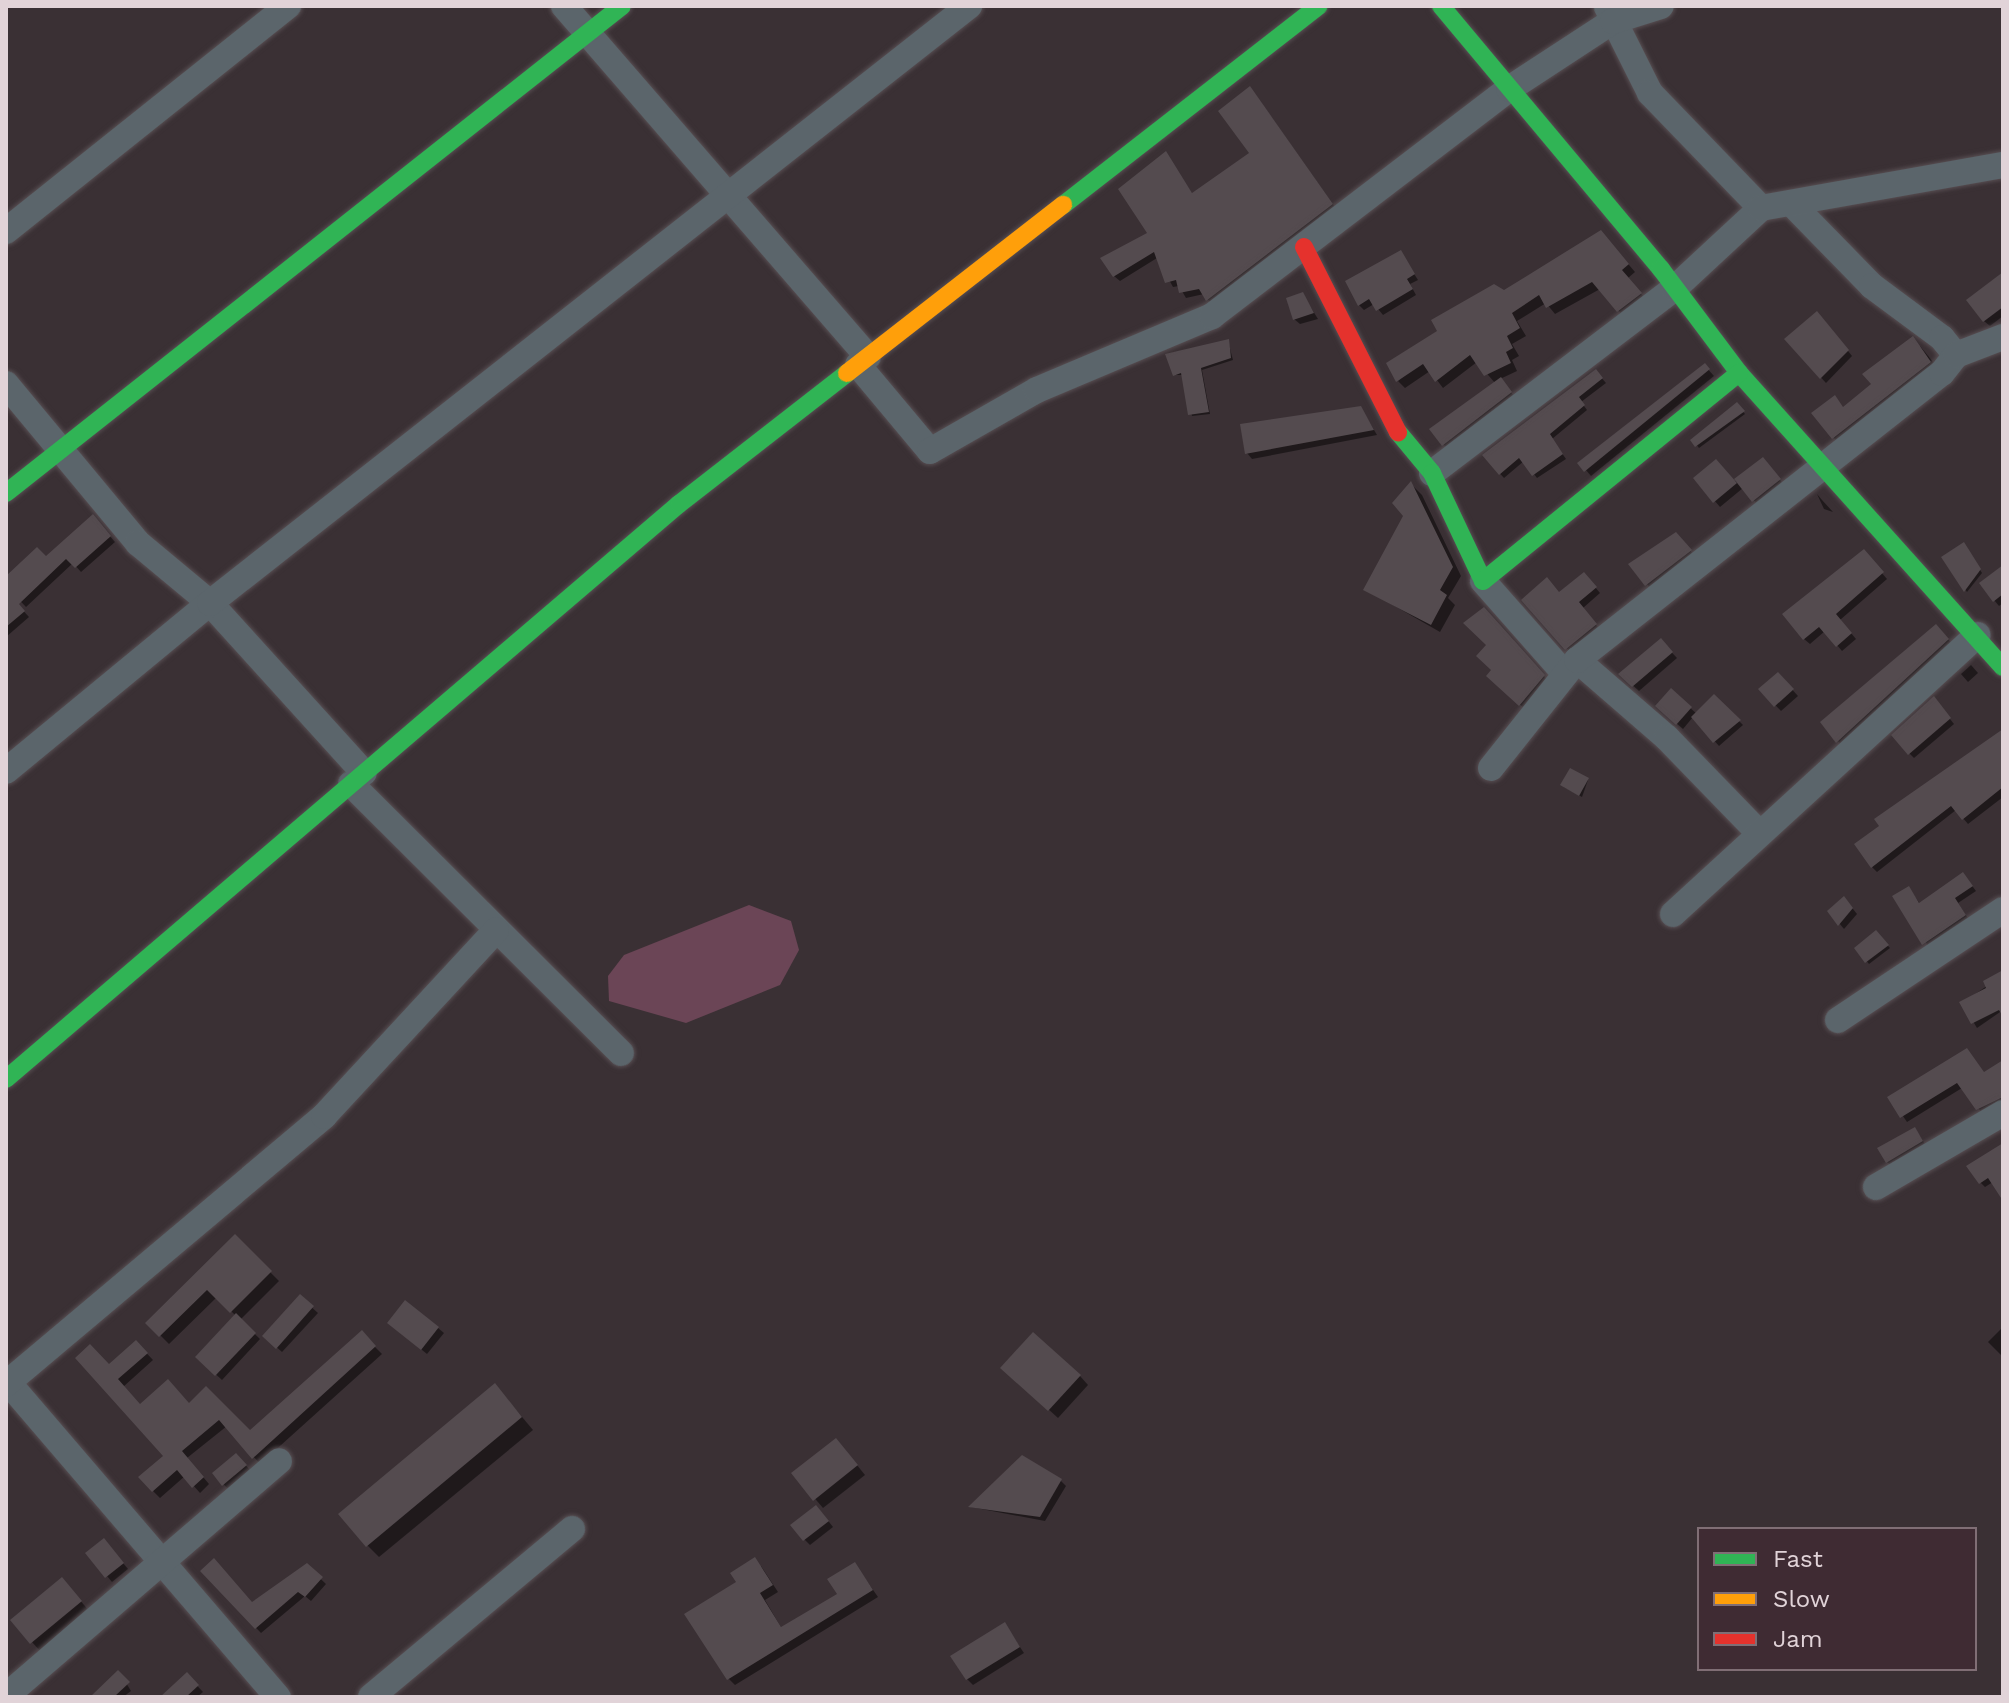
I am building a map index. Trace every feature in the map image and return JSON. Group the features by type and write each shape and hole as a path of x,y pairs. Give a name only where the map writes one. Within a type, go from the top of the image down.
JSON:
{"street":[{"path":"6,231 288,6"},
{"path":"564,6 729,196 863,361 930,451 1037,390 1212,316 1610,14 1661,6"},
{"path":"6,493 622,6"},
{"path":"6,771 210,603 969,6"},
{"path":"6,1079 679,504 1319,6"},
{"path":"1441,6 1675,288 1739,373 1824,464 2003,667"},
{"path":"1610,14 1650,93 1761,208"},
{"path":"1432,473 1675,288 1761,208 2003,165"},
{"path":"1791,203 1872,286 1942,338 1956,355"},
{"path":"1304,247 1398,432 1432,473 1483,581 1571,667 1667,738 1758,832"},
{"path":"1491,768 1571,667 1942,373 1956,355 2001,341"},
{"path":"1483,581 1739,373"},
{"path":"6,384 138,543 210,603 358,778 496,930 621,1053"},
{"path":"1673,914 1758,832 1977,635"},
{"path":"1838,1020 2003,910"},
{"path":"278,1697 7,1382 324,1116 496,930"},
{"path":"1876,1187 2003,1113"},
{"path":"6,1696 279,1461"},
{"path":"371,1697 572,1529"}],"shaded area":[{"path":"749,905 791,921 799,950 780,985 686,1023 609,1001 608,976 624,955"}],"building":[{"path":"1250,86 1333,204 1206,301 1199,289 1179,293 1176,280 1165,283 1154,252 1113,277 1100,258 1147,233 1118,189 1166,151 1192,193 1249,153 1218,111"},
{"path":"1601,230 1629,264 1622,270 1642,293 1617,312 1592,282 1546,308 1539,295 1512,313 1520,328 1507,336 1513,348 1506,352 1511,363 1484,376 1470,355 1435,382 1423,364 1396,382 1386,363 1437,331 1431,320 1494,284 1504,290"},
{"path":"1401,250 1415,274 1407,279 1413,289 1376,311 1369,299 1358,306 1345,281"},
{"path":"2003,272 2003,307 1983,322 1966,300"},
{"path":"1303,292 1314,313 1293,320 1286,298"},
{"path":"1817,311 1849,350 1820,379 1784,339"},
{"path":"1913,336 1931,362 1832,439 1811,413 1835,395 1843,407 1871,384 1862,374"},
{"path":"1229,339 1231,358 1201,368 1209,412 1188,415 1181,373 1173,376 1165,354"},
{"path":"1705,363 1710,369 1584,472 1577,463"},
{"path":"1596,369 1603,378 1579,397 1585,405 1550,434 1563,454 1532,476 1519,458 1499,475 1482,455"},
{"path":"1501,377 1512,392 1442,446 1429,429"},
{"path":"1737,402 1745,411 1695,447 1690,440"},
{"path":"1361,406 1374,430 1245,454 1240,424"},
{"path":"1763,457 1781,479 1752,502 1734,479"},
{"path":"1716,459 1737,483 1713,503 1693,478"},
{"path":"1411,481 1453,567 1440,590 1447,595 1431,625 1363,590 1403,516 1392,503"},
{"path":"93,514 111,536 75,568 66,559 19,604 25,611 6,627 6,576 37,547 46,556"},
{"path":"1676,532 1692,550 1645,586 1628,564"},
{"path":"1964,542 1981,569 1964,592 1941,557"},
{"path":"1864,549 1884,572 1836,614 1852,633 1836,647 1819,627 1803,640 1782,614"},
{"path":"2003,565 2003,594 1993,602 1979,583"},
{"path":"1584,572 1597,587 1579,602 1597,624 1565,650 1521,600 1547,577 1559,592"},
{"path":"1484,607 1545,675 1519,706 1486,676 1491,670 1476,656 1486,645 1463,623"},
{"path":"1936,624 1949,639 1836,743 1820,722"},
{"path":"1661,638 1673,652 1632,687 1618,674"},
{"path":"1778,672 1794,689 1774,707 1758,689"},
{"path":"1671,688 1692,707 1676,725 1655,706"},
{"path":"1714,694 1741,720 1713,743 1691,717"},
{"path":"1934,696 1951,718 1908,755 1891,735"},
{"path":"2003,729 2003,787 1962,820 1951,806 1871,868 1854,844 1879,826 1874,819"},
{"path":"1570,768 1589,778 1579,796 1560,785"},
{"path":"1963,872 1973,886 1955,898 1966,915 1922,945 1892,896 1909,886 1919,903"},
{"path":"1844,896 1853,908 1838,926 1827,911"},
{"path":"1876,930 1889,945 1865,963 1854,948"},
{"path":"2003,970 2003,1017 1999,1010 1971,1024 1959,1002 1986,988 1983,981"},
{"path":"1967,1048 1984,1072 2003,1060 2003,1097 1976,1110 1957,1083 1900,1118 1887,1097"},
{"path":"1915,1127 1923,1141 1886,1163 1877,1148"},
{"path":"2003,1143 2003,1201 1988,1178 1979,1184 1966,1166"},
{"path":"235,1234 272,1271 230,1313 207,1290 159,1337 145,1323"},
{"path":"300,1294 314,1306 276,1349 262,1336"},
{"path":"405,1300 439,1327 421,1350 387,1323"},
{"path":"236,1313 256,1333 215,1376 195,1357"},
{"path":"362,1330 376,1346 252,1459 219,1420 182,1451 204,1477 192,1488 177,1470 152,1492 138,1477 163,1456 75,1358 90,1344 109,1364 136,1340 148,1353 118,1379 140,1404 168,1379 189,1403 206,1386 250,1430"},
{"path":"1033,1332 1081,1375 1048,1411 1000,1368"},
{"path":"495,1383 522,1417 366,1547 338,1514"},
{"path":"836,1438 858,1465 813,1501 791,1473"},
{"path":"236,1453 247,1465 222,1486 212,1473"},
{"path":"1022,1455 1062,1479 1040,1517 968,1507"},
{"path":"816,1505 829,1521 803,1541 790,1525"},
{"path":"104,1538 124,1563 105,1578 85,1553"},
{"path":"755,1557 773,1585 760,1593 781,1627 837,1594 827,1579 855,1562 873,1590 727,1680 684,1614 736,1582 730,1573"},
{"path":"214,1558 252,1602 307,1563 323,1577 305,1597 298,1592 255,1629 200,1571"},
{"path":"62,1577 82,1601 30,1644 10,1620"},
{"path":"1005,1622 1020,1647 966,1680 950,1656"},
{"path":"118,1670 130,1682 114,1697 90,1697"},
{"path":"187,1672 199,1685 186,1697 160,1697"}],"traffic: fast":[{"path":"6,493 622,6"},
{"path":"1063,205 1319,6"},
{"path":"1441,6 1661,269 1739,373 2003,667"},
{"path":"6,1079 679,504 847,373"},
{"path":"1398,432 1432,473 1483,581 1739,373"}],"traffic: slow":[{"path":"847,373 1063,205"}],"traffic: jam":[{"path":"1304,247 1398,432"}]}
